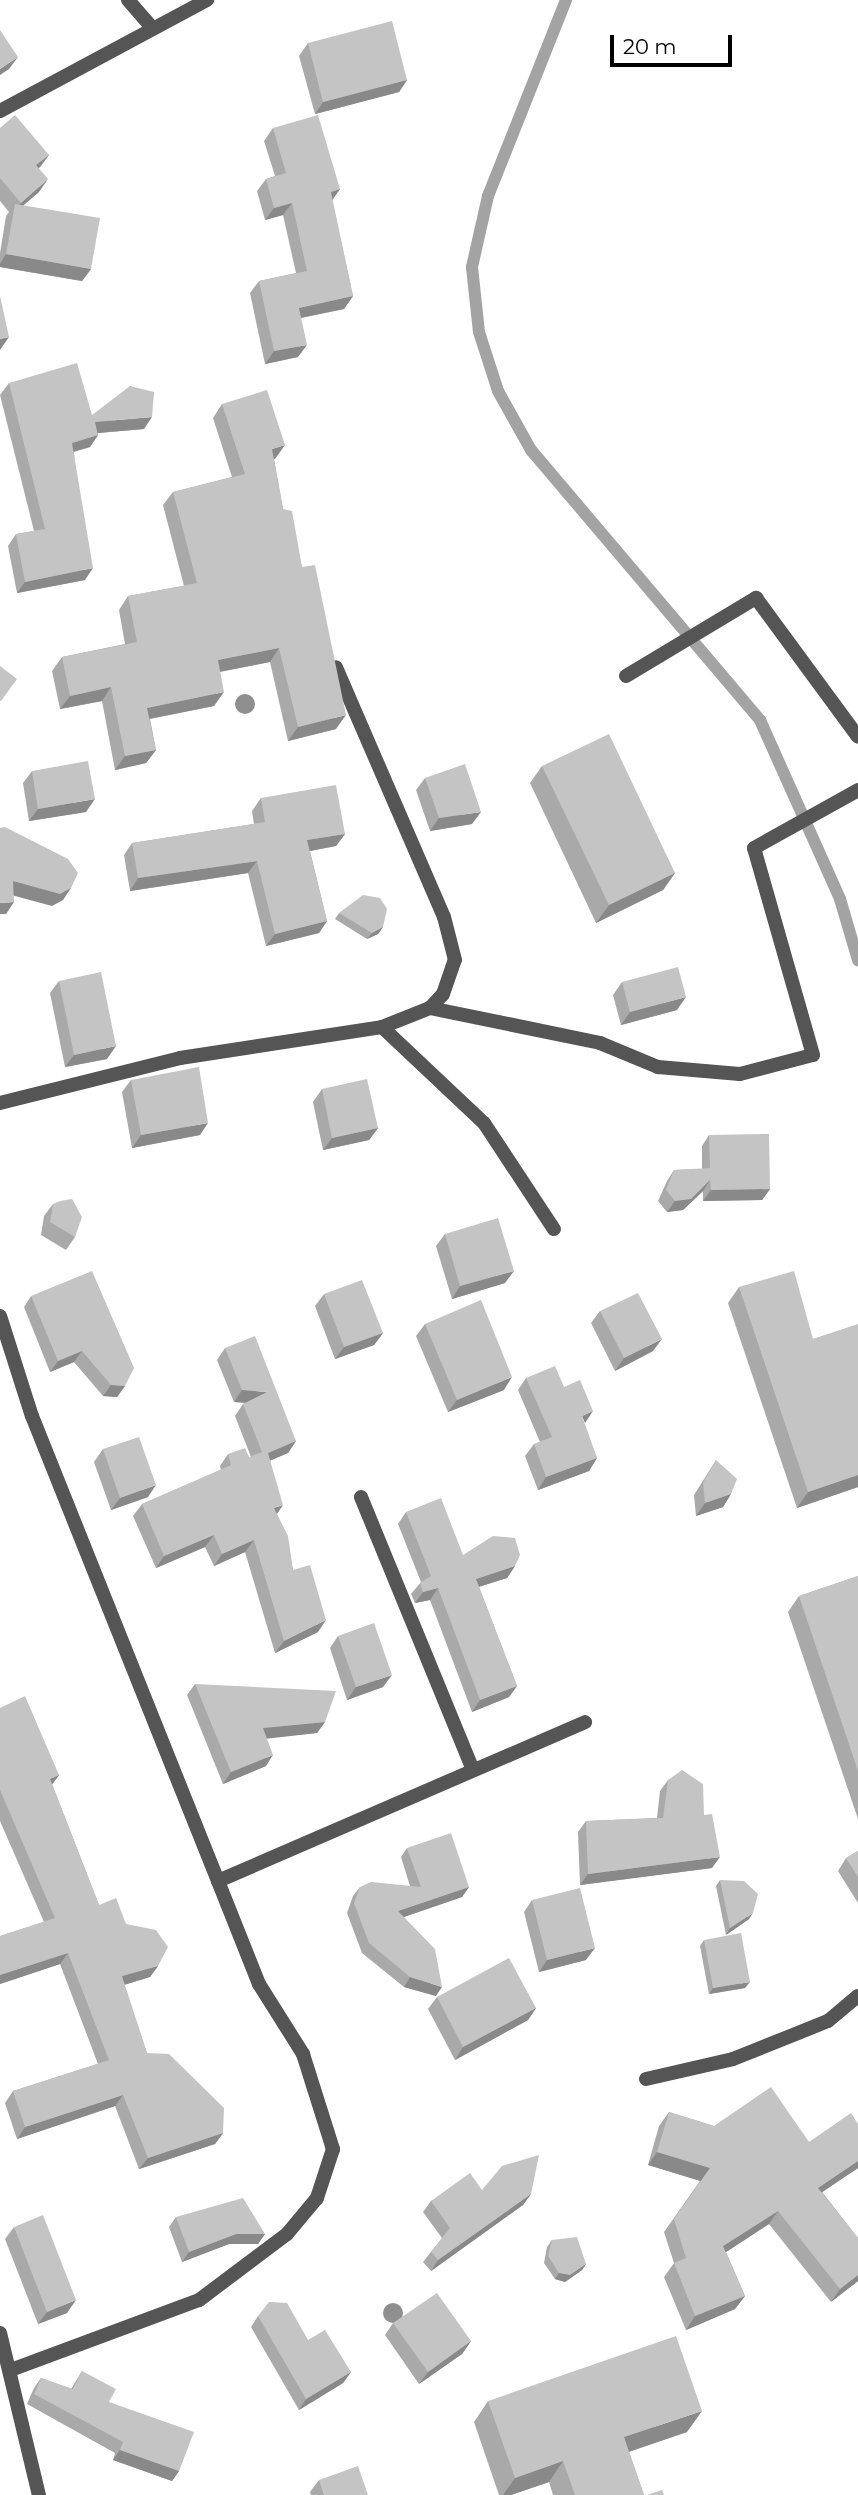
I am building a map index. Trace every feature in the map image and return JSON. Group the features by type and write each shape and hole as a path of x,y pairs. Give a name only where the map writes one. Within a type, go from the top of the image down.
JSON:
{"street":[{"path":"128,0 150,26"},
{"path":"0,111 150,26 207,0"},
{"path":"626,676 720,623 756,598 858,737"},
{"path":"0,1103 180,1058 382,1027 430,1008 453,978 444,918 336,667"},
{"path":"430,1008 600,1043 658,1067 740,1074 814,1055 754,848 842,796 858,790"},
{"path":"382,1027 484,1123 554,1229"},
{"path":"0,1316 32,1416 259,1984 303,2054 333,2149 317,2198 287,2234 199,2300 13,2370"},
{"path":"361,1497 472,1767"},
{"path":"218,1881 472,1767 585,1722"},
{"path":"646,2079 733,2059 828,2021 858,1996"},
{"path":"0,2333 13,2370 39,2495"}],"building":[{"path":"392,21 407,80 323,102 308,43"},
{"path":"0,30 18,57 0,69"},
{"path":"15,115 49,155 36,165 48,179 21,203 0,178 0,128"},
{"path":"318,115 340,189 331,192 353,296 299,308 307,345 274,351 259,281 307,271 292,203 274,208 266,179 286,173 273,128"},
{"path":"15,204 100,218 91,269 6,254"},
{"path":"0,296 9,337 0,339"},
{"path":"77,363 92,415 130,386 154,392 152,417 95,422 98,435 72,443 93,568 25,582 16,534 45,529 9,383"},
{"path":"267,390 285,445 272,449 283,509 292,511 302,567 315,565 346,715 298,727 279,648 218,660 224,692 147,708 156,750 125,756 111,687 70,696 62,657 137,642 128,596 197,583 173,492 245,474 222,404"},
{"path":"0,666 17,679 1,701 0,701"},
{"path":"609,734 675,873 609,905 542,766"},
{"path":"88,761 95,799 38,809 32,771"},
{"path":"465,764 481,812 439,818 425,778"},
{"path":"336,785 345,834 307,840 327,921 275,934 257,861 138,878 132,843 265,822 261,798"},
{"path":"5,827 68,859 78,873 71,888 60,894 13,881 14,902 0,903 0,828"},
{"path":"363,895 380,898 387,909 383,927 372,933 339,913"},
{"path":"678,967 686,997 630,1012 622,982"},
{"path":"101,972 116,1046 74,1055 59,981"},
{"path":"199,1067 208,1123 141,1135 131,1080"},
{"path":"367,1079 378,1128 332,1138 322,1089"},
{"path":"769,1134 770,1189 711,1190 710,1180 691,1199 675,1201 666,1190 674,1170 710,1168 709,1135"},
{"path":"72,1199 82,1217 75,1237 50,1222 53,1204"},
{"path":"498,1218 514,1271 460,1286 445,1234"},
{"path":"92,1271 134,1368 125,1386 111,1385 82,1351 58,1361 31,1296"},
{"path":"794,1271 813,1339 858,1324 858,1475 808,1492 739,1287"},
{"path":"362,1280 383,1333 344,1347 324,1294"},
{"path":"638,1293 662,1339 624,1358 600,1311"},
{"path":"481,1300 512,1377 457,1400 425,1324"},
{"path":"255,1336 296,1441 268,1453 283,1505 274,1508 288,1536 293,1570 310,1565 326,1620 284,1641 254,1540 222,1554 214,1535 164,1556 142,1504 231,1465 228,1454 245,1448 249,1457 262,1452 243,1404 267,1392 242,1390 225,1348"},
{"path":"555,1366 564,1387 580,1380 593,1411 582,1416 597,1458 546,1477 534,1444 552,1437 526,1378"},
{"path":"139,1437 156,1485 120,1498 103,1449"},
{"path":"716,1460 737,1479 731,1494 705,1503 703,1483"},
{"path":"441,1498 463,1555 493,1536 515,1538 520,1555 515,1566 476,1579 517,1686 480,1700 438,1588 423,1592 420,1583 431,1576 406,1512"},
{"path":"858,1576 858,1771 799,1596"},
{"path":"374,1623 392,1675 356,1687 338,1636"},
{"path":"195,1684 336,1691 325,1722 263,1728 273,1755 231,1772"},
{"path":"25,1696 59,1775 50,1779 99,1905 116,1898 126,1924 156,1930 168,1947 158,1966 122,1976 147,2053 169,2054 224,2108 223,2133 148,2158 123,2095 25,2127 13,2091 109,2060 68,1953 0,1975 0,1936 55,1918 0,1790 0,1708"},
{"path":"682,1770 703,1784 704,1815 712,1814 720,1857 588,1874 586,1821 663,1818 668,1780"},
{"path":"451,1833 469,1887 398,1911 435,1949 442,1987 410,1977 369,1943 354,1903 360,1887 371,1882 421,1887 407,1848"},
{"path":"858,1851 858,1877 846,1858"},
{"path":"720,1880 744,1881 758,1894 753,1913 730,1928"},
{"path":"580,1888 595,1948 547,1960 532,1900"},
{"path":"741,1933 750,1982 713,1988 704,1940"},
{"path":"509,1958 536,2008 463,2047 437,1997"},
{"path":"771,2087 809,2142 851,2113 858,2124 858,2161 818,2188 858,2238 858,2275 840,2289 778,2211 723,2246 745,2296 695,2316 674,2263 686,2258 674,2219 710,2168 657,2152 669,2112 714,2126"},
{"path":"539,2155 531,2194 438,2260 431,2252 450,2228 431,2201 470,2173 482,2190 502,2166"},
{"path":"243,2198 265,2234 236,2234 189,2252 176,2217"},
{"path":"43,2215 76,2300 47,2312 14,2227"},
{"path":"577,2237 586,2264 570,2275 559,2273 548,2256 552,2240"},
{"path":"437,2293 471,2341 428,2372 393,2323"},
{"path":"269,2302 287,2303 308,2340 325,2330 351,2372 306,2399 258,2316"},
{"path":"676,2336 702,2411 624,2437 644,2495 575,2495 563,2461 515,2478 488,2401"},
{"path":"82,2371 116,2389 109,2402 194,2432 179,2471 120,2450 123,2442 34,2394 41,2378 73,2389"},
{"path":"358,2466 368,2495 324,2495 319,2480"},
{"path":"662,2490 664,2495 647,2495"}],"waterway":[{"path":"566,0 488,196 472,267 479,332 498,391 531,450 760,720 840,899 858,960"}]}
